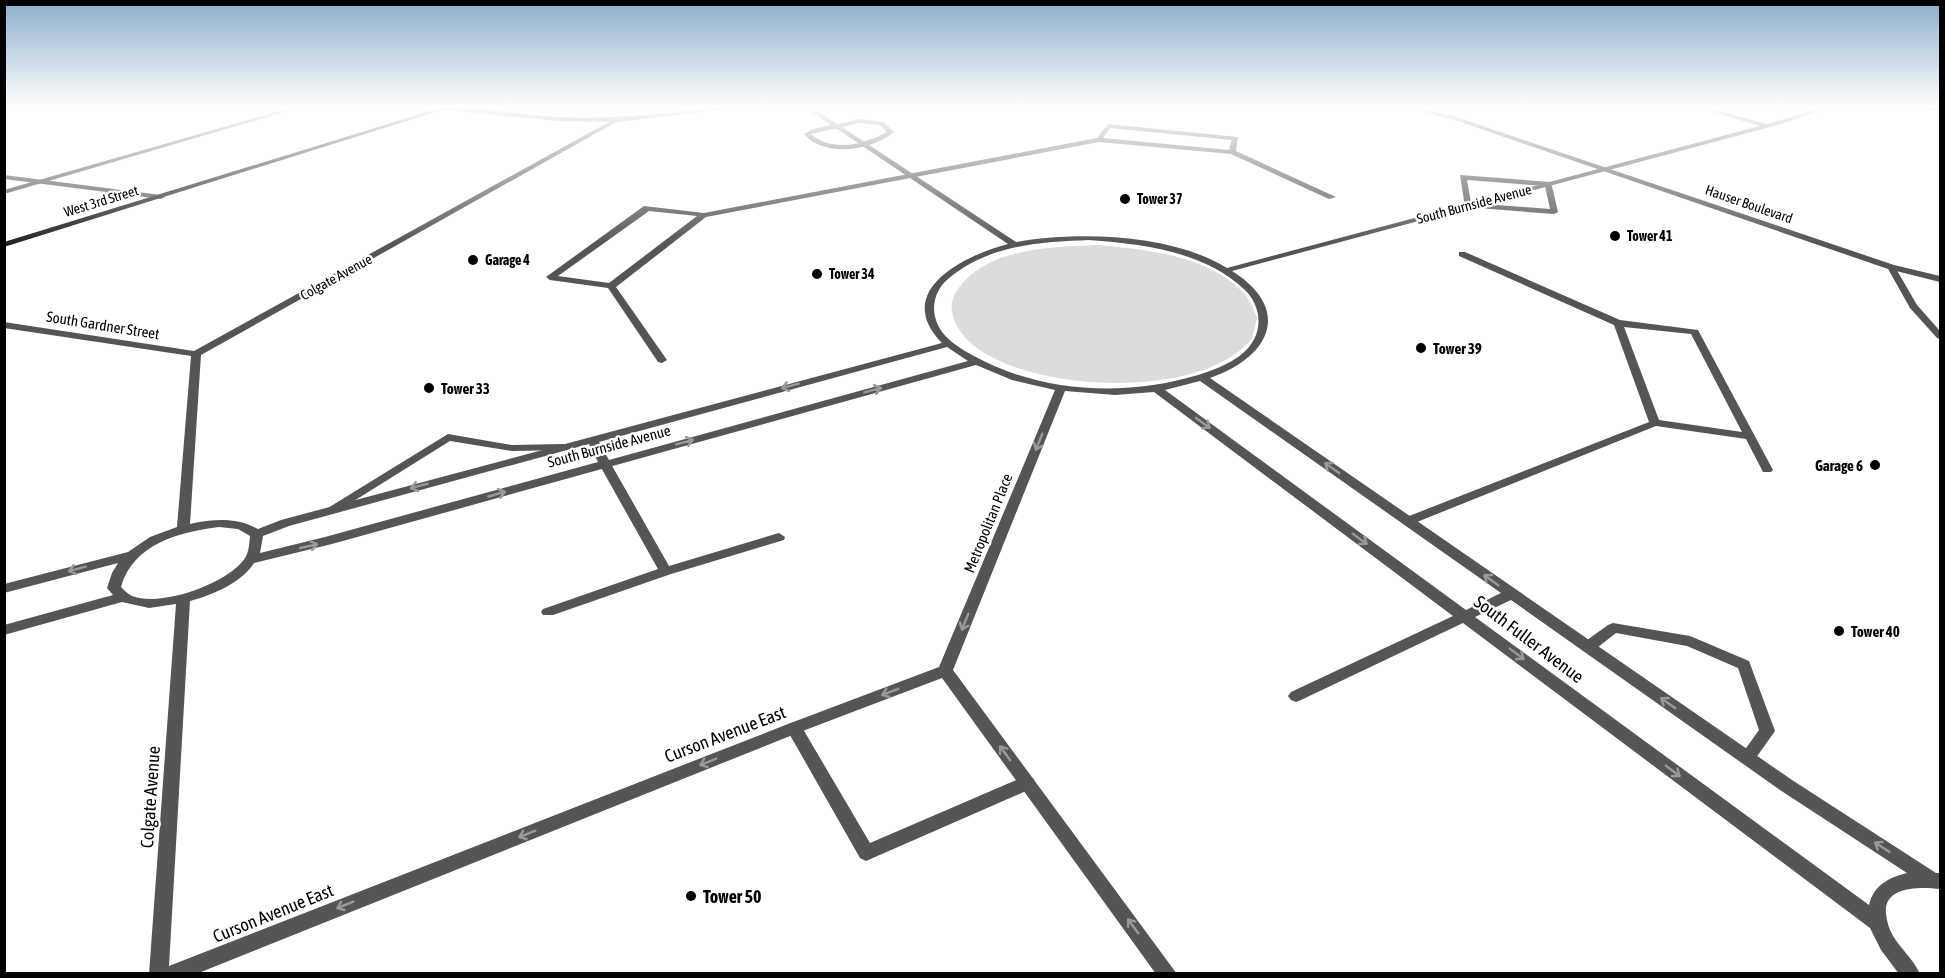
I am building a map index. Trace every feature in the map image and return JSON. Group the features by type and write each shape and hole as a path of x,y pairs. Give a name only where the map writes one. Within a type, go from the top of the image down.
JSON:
{"main road":[{"name":"West 3rd Street","path":"4,245 299,154"}],"street":[{"path":"4,192 138,154"},
{"name":"Colgate Avenue","path":"196,354 556,154"},
{"path":"878,154 1016,245"},
{"path":"704,215 611,286 550,278 647,208 704,215 1028,154"},
{"path":"1236,154 1332,197"},
{"name":"Hauser Boulevard","path":"1558,154 1891,267 1941,279"},
{"name":"South Burnside Avenue","path":"1224,271 1663,154"},
{"path":"4,177 161,197"},
{"path":"1463,177 1548,184 1554,212 1468,205 1463,177"},
{"path":"1064,239 1115,240 1183,253 1224,271 1253,293 1261,306 1265,319 1263,332 1256,345 1245,357 1219,372 1203,378 1156,388 1109,391 1062,387 1014,377 975,362 948,344 935,328 929,313 930,302 937,286 950,272 987,253 1016,245 1064,239"},
{"path":"1462,254 1618,323 1695,332 1767,470"},
{"path":"1891,267 1913,306 1941,336"},
{"path":"611,286 663,360"},
{"path":"1618,323 1655,423"},
{"name":"South Gardner Street","path":"4,325 196,354"},
{"name":"South Burnside Avenue","path":"257,534 285,523 948,344"},
{"path":"184,522 196,354"},
{"name":"South Burnside Avenue","path":"252,559 327,541 975,362"},
{"name":"South Fuller Avenue","path":"1203,378 1747,758 1936,880"},
{"name":"Metropolitan Place","path":"945,671 1062,387"},
{"name":"South Fuller Avenue","path":"1156,388 1878,923"},
{"path":"1408,521 1655,423 1750,436"},
{"path":"329,511 448,437 513,448 564,447"},
{"path":"593,440 666,571"},
{"path":"4,589 133,555 184,522 231,523 249,528 257,534 258,549 252,559 223,582 183,598 149,603 134,602 123,597 114,588 116,576 133,555"},
{"path":"548,612 666,571 779,537"},
{"path":"1296,696 1510,594"},
{"path":"4,630 123,597"},
{"name":"Colgate Avenue","path":"159,974 183,598"},
{"path":"1588,647 1613,628 1690,641 1744,665 1767,731 1747,758"},
{"path":"945,671 1168,974"},
{"name":"Curson Avenue East","path":"172,974 794,728 945,671"},
{"path":"794,728 866,853 1027,783"},
{"path":"1911,974 1891,950 1878,923 1878,901 1890,886 1908,880 1936,880"}],"shaded area":[{"path":"1099,245 1137,249 1176,257 1194,262 1228,280 1245,294 1257,317 1251,340 1225,361 1192,374 1154,381 1113,383 1072,380 1033,373 999,361 973,345 955,322 952,301 955,294 967,278 982,267 1000,258 1040,249"}],"place":[{"name":"Tower 37","path":"1125,199"},
{"name":"Tower 41","path":"1615,236"},
{"name":"Garage 4","path":"473,260"},
{"name":"Tower 34","path":"817,274"},
{"name":"Tower 39","path":"1421,348"},
{"name":"Tower 33","path":"429,388"},
{"name":"Garage 6","path":"1875,465"},
{"name":"Tower 40","path":"1839,631"},
{"name":"Tower 50","path":"691,896"}]}
